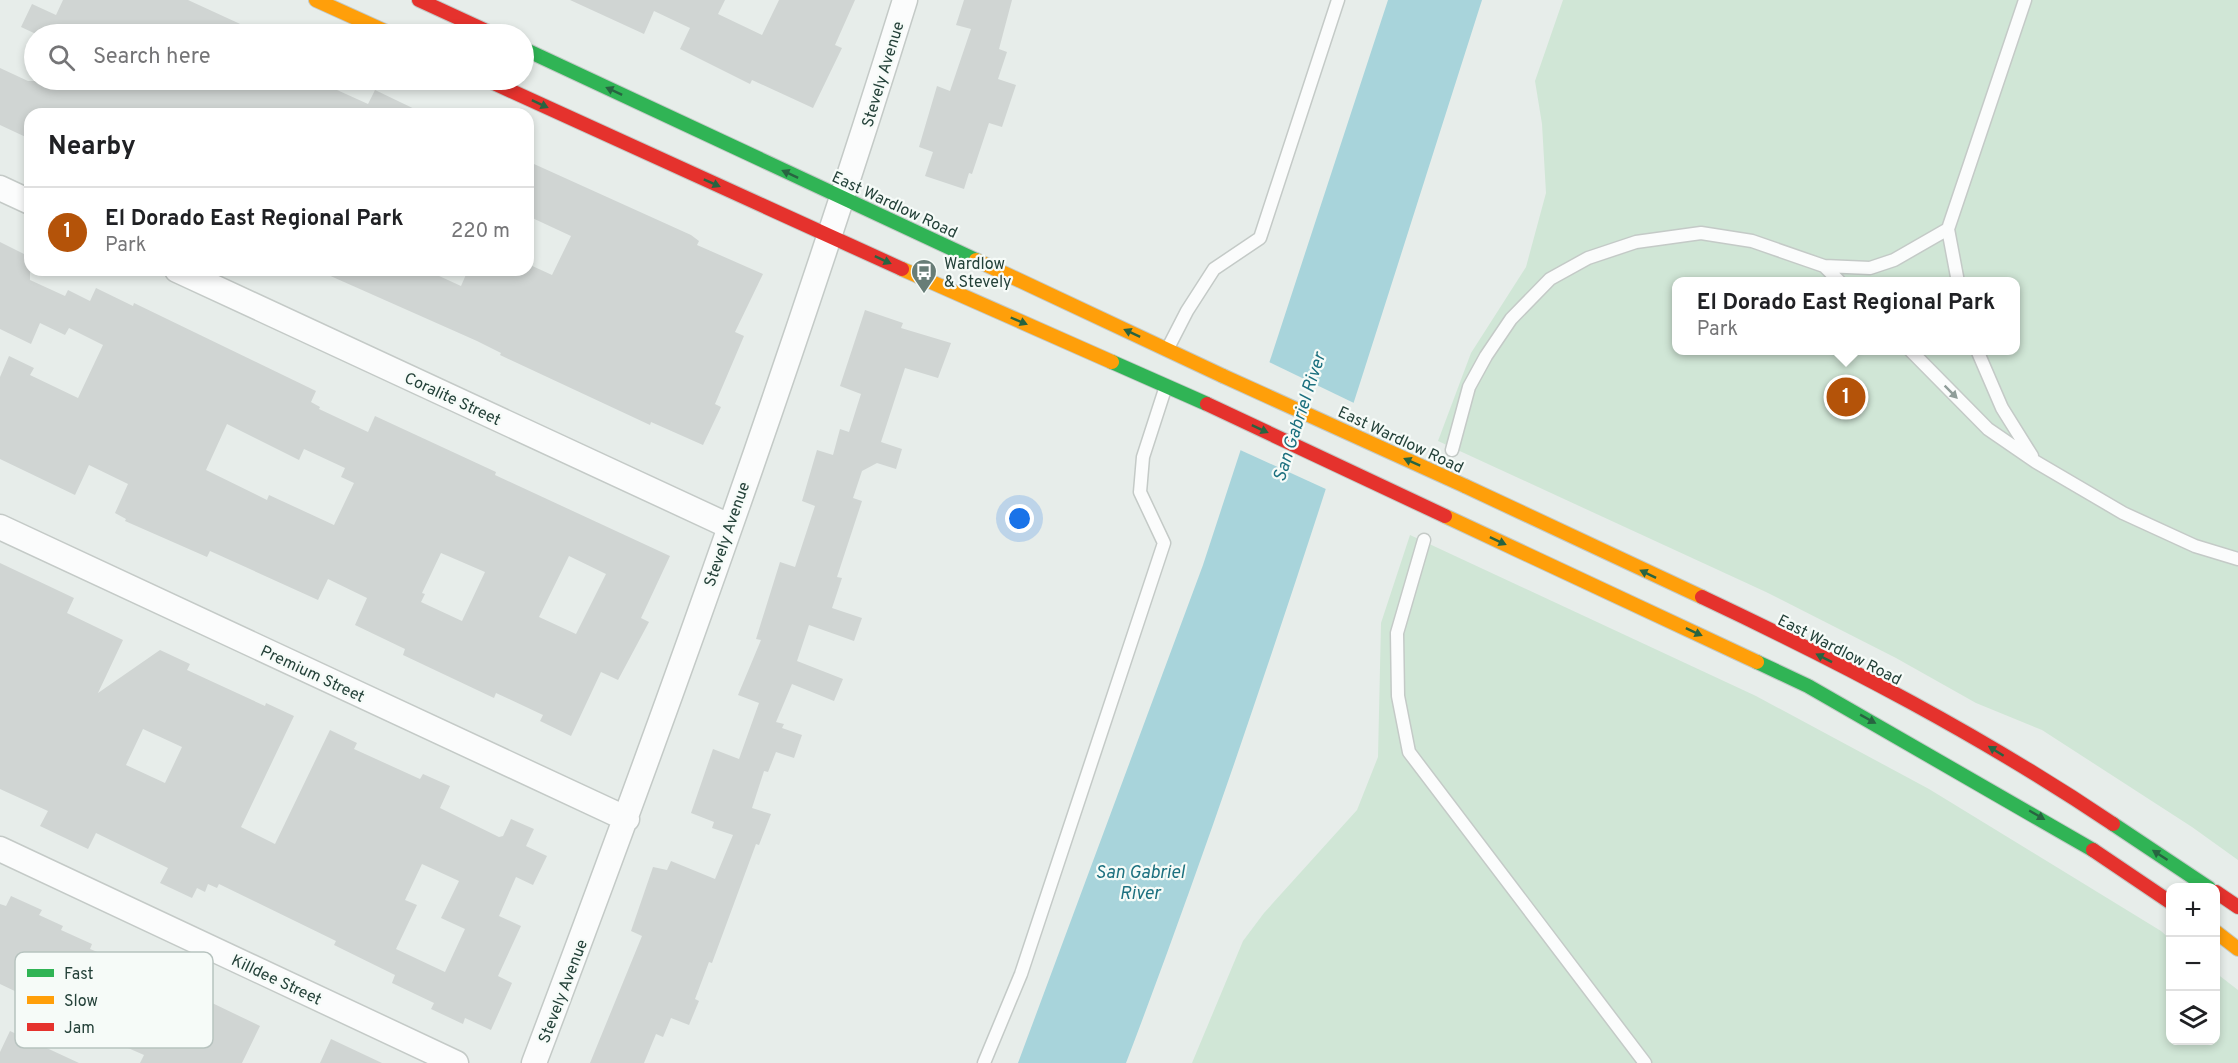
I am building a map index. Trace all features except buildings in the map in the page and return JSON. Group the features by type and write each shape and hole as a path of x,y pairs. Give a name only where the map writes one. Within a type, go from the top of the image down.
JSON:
{"main road":[{"path":"316,0 369,24"},
{"path":"419,0 471,24"},
{"name":"East Wardlow Road","path":"534,54 1223,376 1465,486 1788,640 1954,725 2076,800 2201,883"},
{"path":"509,90 1208,404 1808,686 2074,837 2166,899"},
{"path":"2220,895 2236,905"},
{"path":"2220,935 2238,949"}],"street":[{"name":"Stevely Avenue","path":"534,1063 627,819 843,198 905,0"},
{"path":"0,188 24,199"},
{"name":"Coralite Street","path":"190,276 729,526"},
{"name":"Premium Street","path":"0,527 627,819"},
{"name":"Killdee Street","path":"0,849 456,1063"}],"lane":[{"path":"1167,349 1187,311 1214,269 1260,238 1338,0"},
{"path":"1957,277 1948,229 2025,0"},
{"path":"1452,450 1469,387 1486,356 1511,319 1550,279 1588,258 1636,242 1701,233 1752,241 1824,266 1870,268 1894,260 1948,229"},
{"path":"1824,266 1835,277"},
{"path":"1914,355 1988,429 2036,462 2123,513 2195,546 2238,559"},
{"path":"1979,355 2002,408 2036,462"},
{"path":"984,1063 1022,974 1164,543 1140,492 1143,457 1166,385"},
{"path":"1424,540 1397,633 1398,696 1409,752 1645,1063"}],"green space":[{"path":"1563,0 2238,0 2238,860 2192,827 2042,730 1976,703 1896,658 1766,592 1438,441 1471,353 1526,267 1546,193 1542,124 1535,81"},
{"path":"1410,535 1756,696 1929,789 2161,931 2166,935 2166,1045 2220,1045 2220,976 2238,990 2238,1063 1192,1063 1243,941 1264,913 1357,810 1378,757 1381,623"}],"water":[{"name":"San Gabriel River","path":"1388,0 1482,0 1311,534 1222,800 1126,1063 1018,1063 1203,565"}],"pier":[{"path":"1267,361 1356,404 1328,490 1238,449"}],"traffic: fast":[{"path":"534,54 976,260"},
{"path":"1112,362 1207,404"},
{"path":"1757,662 1808,686 2093,850"},
{"path":"2113,824 2202,883"}],"traffic: slow":[{"path":"316,0 369,24"},
{"path":"976,260 1223,376"},
{"path":"902,269 1112,362"},
{"path":"1223,376 1465,486"},
{"path":"1465,486 1702,597"},
{"path":"1445,516 1757,662"},
{"path":"2220,935 2238,949"}],"traffic: jam":[{"path":"419,0 471,24"},
{"path":"509,90 902,269"},
{"path":"1207,404 1445,516"},
{"path":"1702,597 1808,648 1963,731 2113,824"},
{"path":"2093,850 2166,899"},
{"path":"2220,895 2238,907"}],"place":[{"name":"Wardlow & Stevely","path":"924,295"},
{"name":"El Dorado East Regional Park","path":"1846,397"}]}
